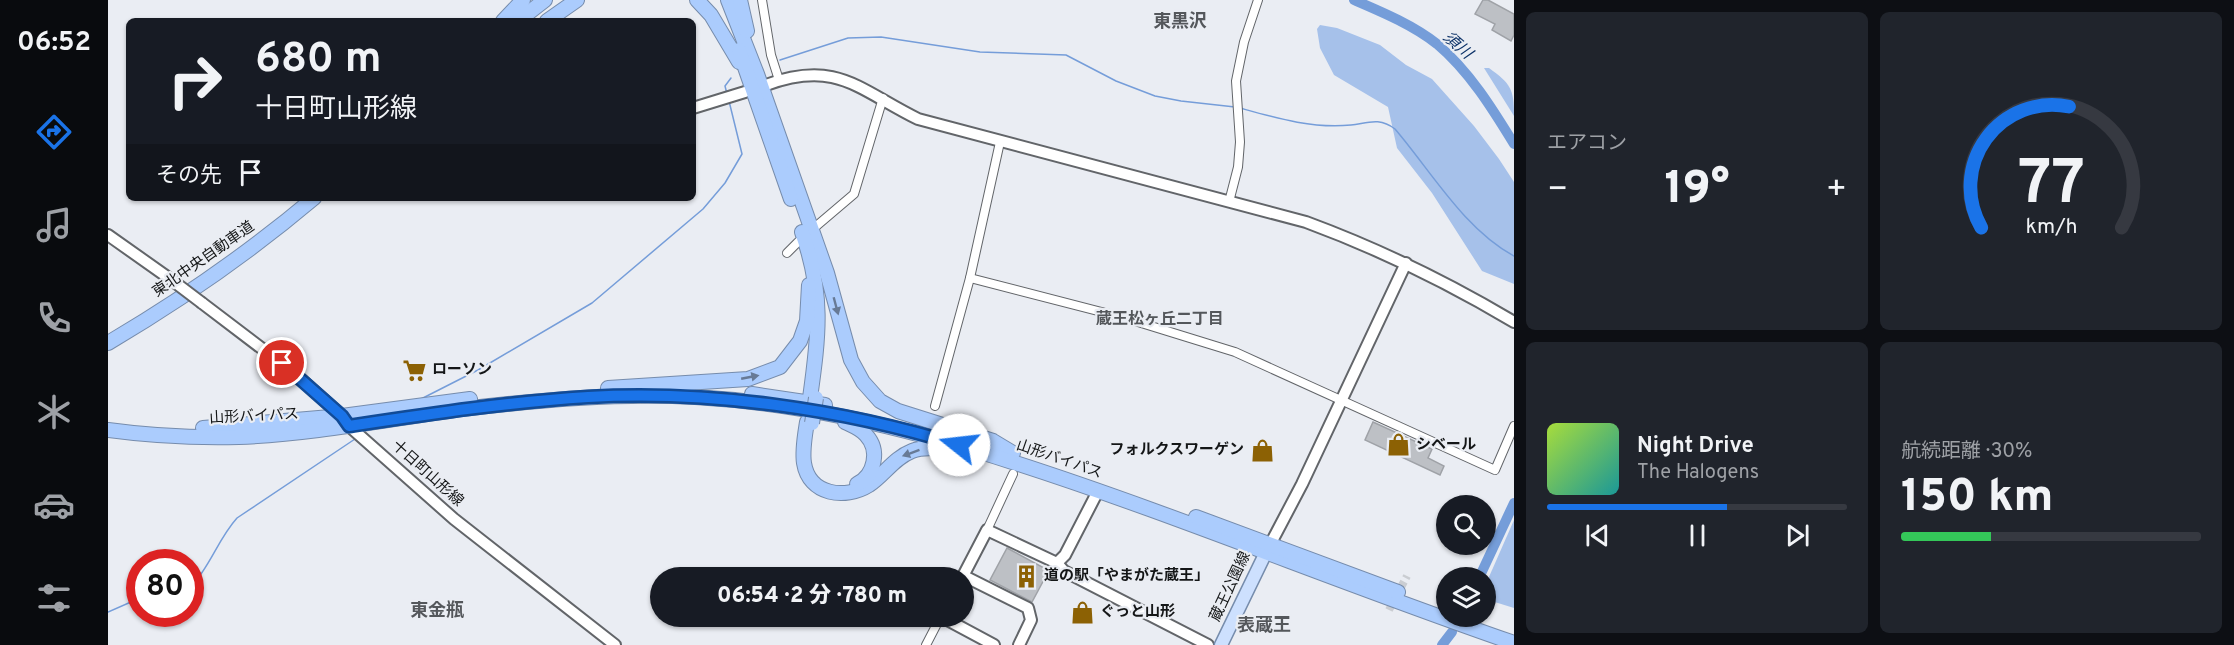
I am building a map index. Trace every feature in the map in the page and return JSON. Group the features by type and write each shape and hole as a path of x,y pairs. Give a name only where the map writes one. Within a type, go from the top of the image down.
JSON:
{"highway":[{"path":"506,18 524,0"},
{"path":"522,18 545,0"},
{"path":"543,18 565,0"},
{"path":"551,18 577,0"},
{"path":"697,0 757,79"},
{"path":"720,0 757,79"},
{"path":"728,0 757,79 807,236 816,284 819,338 804,462 807,472 819,486 835,494 846,495 872,483 903,455 915,450 942,449 1050,474"},
{"path":"740,0 757,79"},
{"name":"東北中央自動車道","path":"108,343 197,288 237,260 310,201"},
{"path":"608,388 747,379 780,367 800,341 807,321 809,291 807,236"},
{"path":"807,236 827,273 851,360 862,382 880,401 910,416 993,441 1013,453"},
{"name":"山形バイパス","path":"108,430 159,435 239,437 469,399 608,388 721,390 822,404 896,419 1013,453 1436,606"},
{"name":"山形バイパス","path":"108,422 198,428 346,421 600,397 698,397 832,415 932,437 1050,474 1268,547 1514,643"},
{"path":"809,422 810,459 814,469 821,479 835,487 849,488 861,483 869,475 874,463 874,450 870,440 859,428 832,415"},
{"path":"1493,627 1514,635"}],"main road":[{"name":"蔵王公園線","path":"1221,645 1268,547"}],"street":[{"path":"762,0 771,55 779,80"},
{"path":"1229,202 1238,167 1239,142 1236,108 1238,65 1258,0"},
{"path":"757,79 779,80 802,74 824,74 867,89 918,119 1306,222 1444,281 1514,322"},
{"path":"696,107 746,92"},
{"path":"787,253 854,194 883,99"},
{"path":"934,406 970,278 1000,142"},
{"name":"十日町山形線","path":"108,235 286,366 454,519 615,645"},
{"path":"1268,547 1302,484 1406,263"},
{"path":"970,278 1125,318 1234,352 1495,470 1514,426"},
{"path":"968,567 1013,474"},
{"path":"1057,563 1065,555 1098,491"},
{"path":"987,530 1057,563 1064,571 1208,645"},
{"path":"974,582 1028,608 1031,620 1019,645"},
{"path":"926,645 935,627"},
{"path":"959,627 994,645"}],"shaded area":[{"path":"1320,25 1337,28 1380,45 1406,65 1432,79 1474,126 1499,159 1514,182 1514,284 1482,271 1432,193 1397,148 1388,107 1334,75 1320,48 1317,29"},
{"path":"1484,68 1489,68 1507,83 1512,93 1514,116"},
{"path":"1514,520 1514,608 1496,602 1496,567 1493,567"}],"building":[{"path":"1483,0 1488,0 1514,14 1514,35 1511,41 1492,30 1495,24 1475,14"},
{"name":"シベール","path":"1373,422 1432,449 1428,458 1444,466 1440,475 1365,440"},
{"name":"道の駅「やまがた蔵王」","path":"1007,548 1057,575 1054,581 1046,576 1032,602 990,580"}],"waterway":[{"name":"須川","path":"1354,0 1408,25 1437,44 1470,78 1514,144"},
{"path":"780,60 848,38 881,37 980,52 1066,55 1116,81 1155,96 1235,107"},
{"path":"727,94 725,86 731,78"},
{"path":"419,400 478,370 592,303 703,209 725,183 742,154 729,101"},
{"path":"1240,108 1309,124 1337,126 1373,122 1389,125 1395,129 1449,198 1479,231 1514,256"},
{"path":"204,569 237,518 355,439"},
{"path":"1484,567 1514,503"},
{"path":"108,612 126,604"},
{"path":"1442,645 1452,632"}],"tunnel":[{"path":"1389,610 1407,576"}],"place":[{"name":"ローソン","path":"414,370"},
{"name":"シベール","path":"1398,445"},
{"name":"フォルクスワーゲン","path":"1262,450"},
{"name":"道の駅「やまがた蔵王」","path":"1026,576"},
{"name":"ぐっと山形","path":"1082,612"}],"district":[{"name":"東黒沢","path":"1180,22"},
{"name":"蔵王松ヶ丘二丁目","path":"1160,320"},
{"name":"東金瓶","path":"437,611"},
{"name":"表蔵王","path":"1264,626"}],"route":[{"path":"282,363 342,416 349,426 525,402 589,397 698,397 851,418 895,427 959,445"}]}
